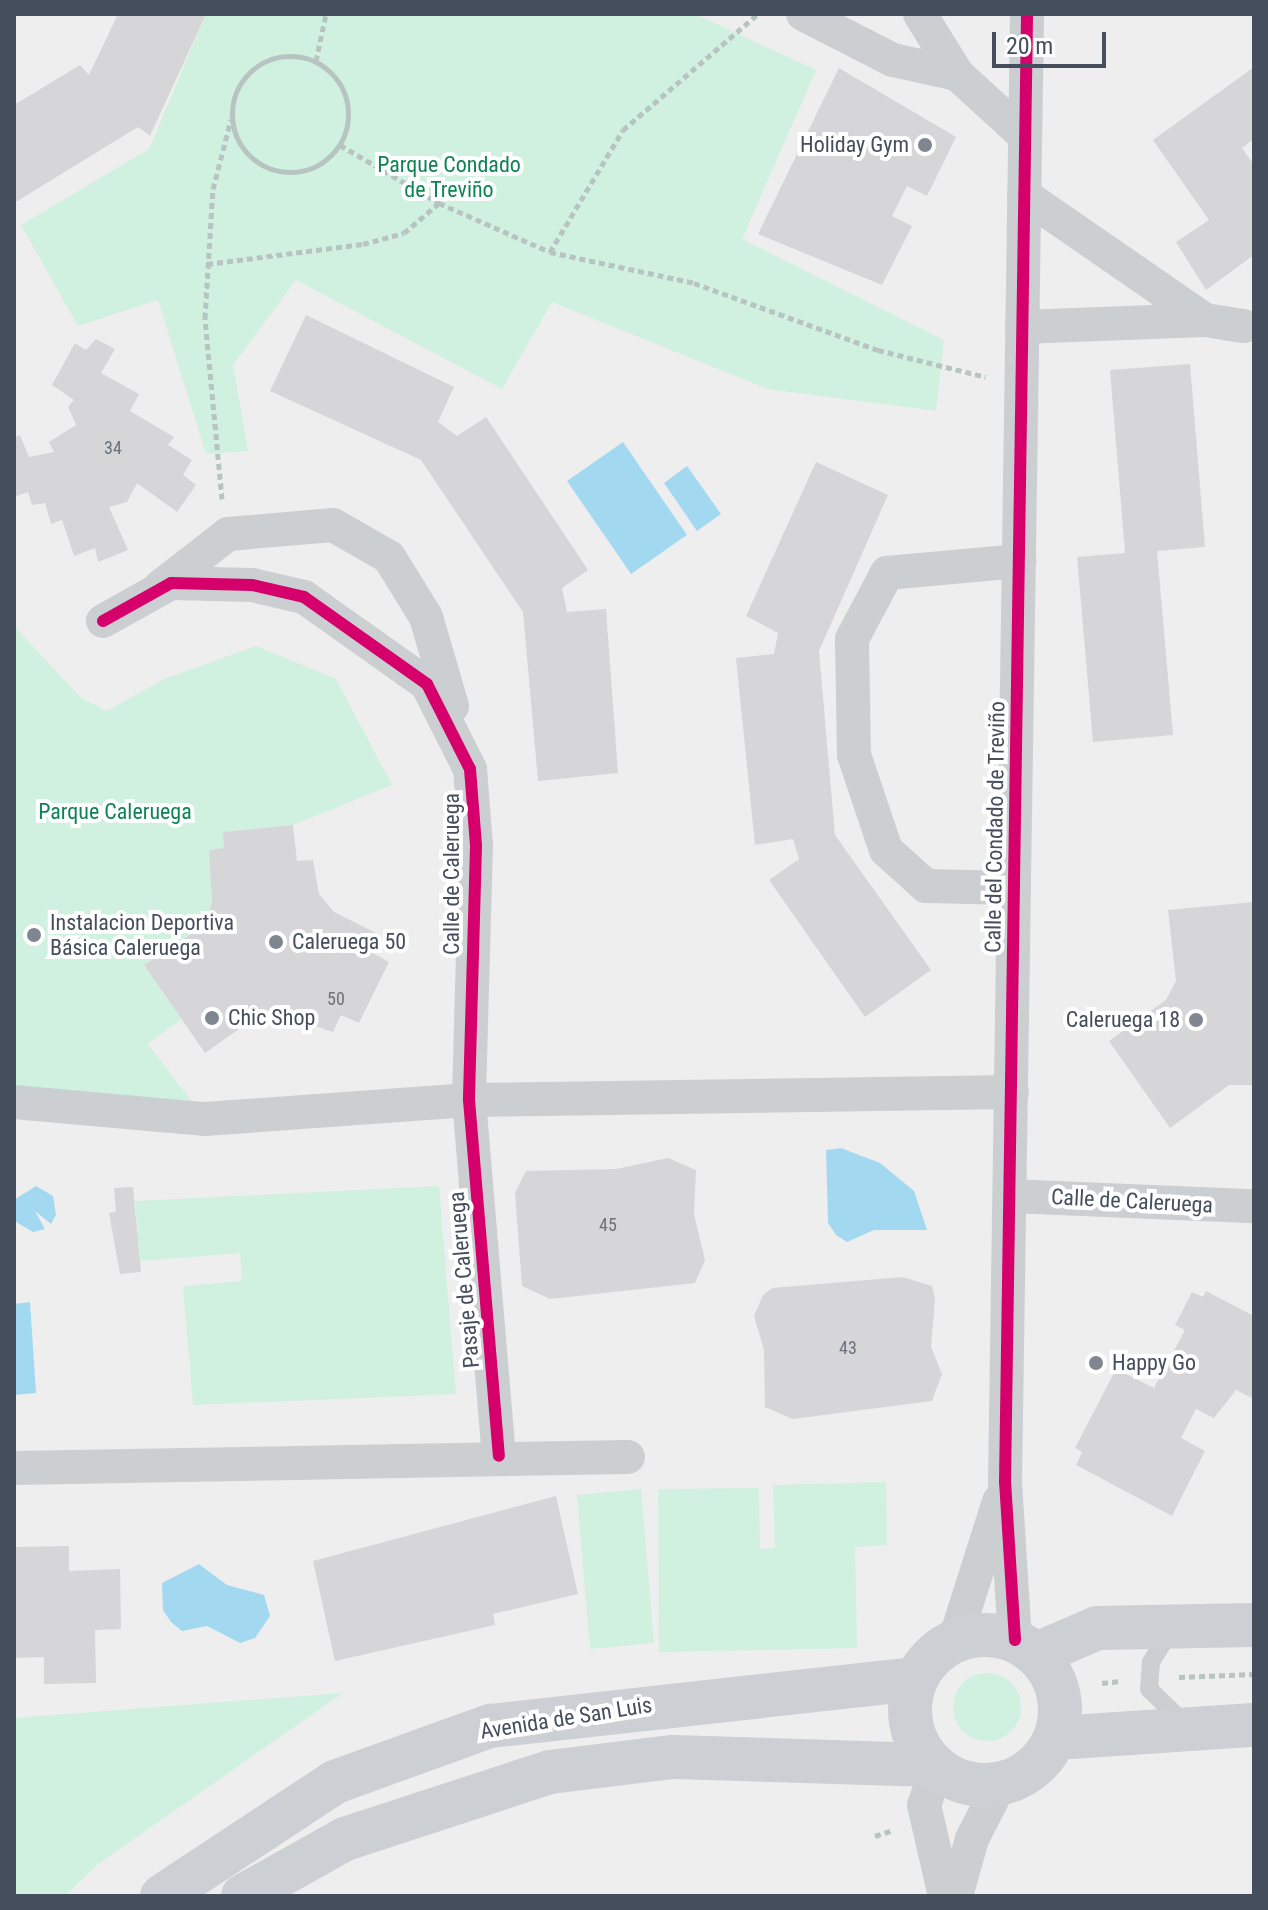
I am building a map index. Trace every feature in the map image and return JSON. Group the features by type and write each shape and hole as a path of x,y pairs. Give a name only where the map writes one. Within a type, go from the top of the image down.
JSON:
{"street":[{"path":"803,14 893,60 957,74"},
{"path":"920,14 957,74 1025,136"},
{"name":"Calle del Condado de Treviño","path":"1026,1647 1005,1482 1027,14"},
{"path":"1024,195 1205,320"},
{"path":"1022,327 1205,320 1251,330"},
{"name":"Calle de Caleruega","path":"151,595 228,534 333,525 389,557 426,617 470,769 476,846 469,1100"},
{"name":"Calle del Condado de Treviño","path":"1014,888 926,886 886,850 854,755 852,639 887,573 1019,561"},
{"name":"Calle de Caleruega","path":"103,621 171,583 252,585 304,597 427,684 470,769"},
{"path":"14,1102 205,1119 469,1100 1012,1092"},
{"name":"Pasaje de Caleruega","path":"469,1100 499,1456"},
{"name":"Calle de Caleruega","path":"1011,1196 1254,1206"},
{"path":"14,1468 499,1456 628,1457"},
{"name":"Calle del Condado de Treviño","path":"955,1640 1005,1482"},
{"path":"945,1896 924,1805 934,1767 912,1731 916,1679 955,1640 974,1634 1026,1647 1097,1628 1254,1625"},
{"path":"243,1896 345,1839 550,1772 673,1757 934,1767 964,1784 1000,1784 1033,1769 1056,1738 1057,1685 1026,1647"},
{"name":"Avenida de San Luis","path":"162,1896 335,1782 490,1726 916,1679"},
{"path":"1056,1738 1254,1725"},
{"path":"956,1896 972,1839 1000,1784"}],"lane":[{"path":"1173,1628 1151,1662 1149,1689 1189,1727"}],"path":[{"path":"316,61 326,14"},
{"path":"550,252 623,130 758,14"},
{"path":"228,534 207,385 207,264 213,189 236,91 251,69 271,58 316,61 346,96 340,145 316,167 290,173 261,165 242,149 231,119"},
{"path":"340,145 439,203 550,252 694,283 931,366 1021,381"},
{"path":"207,264 363,244 404,233 439,203"}],"green space":[{"name":"Parque Condado de Treviño","path":"206,14 695,14 816,70 742,239 944,340 936,411 768,389 552,302 502,389 296,280 233,365 248,451 206,454 158,300 78,326 21,225 149,149"},
{"name":"Parque Caleruega","path":"14,626 81,698 107,711 164,679 256,646 336,679 392,785 293,825 224,832 224,848 209,850 212,902 205,925 144,965 181,1019 148,1044 205,1119 14,1102"},
{"path":"439,1186 456,1394 193,1405 183,1286 242,1281 240,1253 140,1261 135,1201"},
{"path":"886,1482 887,1545 855,1547 857,1648 659,1652 658,1489 759,1488 760,1549 775,1548 773,1485"},
{"path":"641,1489 654,1643 590,1649 577,1495"},
{"path":"987,1673 1011,1683 1021,1707 1011,1731 987,1741 963,1731 953,1707 963,1683"},
{"path":"343,1693 98,1864 65,1896 14,1896 14,1718"}],"water":[{"path":"623,442 687,535 631,574 567,481"},
{"path":"687,466 721,514 697,531 664,483"},
{"path":"841,1148 880,1163 914,1191 927,1230 874,1230 847,1242 836,1235 828,1223 826,1150"},
{"path":"36,1186 53,1196 56,1215 51,1224 35,1211 45,1229 33,1232 16,1222 14,1200"},
{"path":"30,1302 36,1393 14,1395 14,1304"},
{"path":"199,1564 227,1585 264,1595 270,1616 255,1638 240,1643 207,1626 182,1631 171,1622 163,1610 162,1583"}],"building":[{"path":"118,14 206,14 150,136 138,127 14,203 14,105 80,65 89,75"},
{"path":"1254,67 1254,139 1242,148 1254,165 1254,255 1206,290 1176,242 1209,220 1153,140"},
{"path":"839,68 956,137 927,196 907,186 892,216 912,226 882,285 758,234"},
{"path":"306,315 454,387 438,422 457,436 486,417 588,570 562,588 567,612 606,609 618,773 538,781 523,612 421,460 270,391"},
{"path":"96,339 115,349 101,373 139,394 130,411 174,437 168,445 192,460 183,475 196,485 177,512 137,483 127,502 109,507 128,550 98,562 95,548 74,556 62,520 51,524 45,503 32,505 28,492 14,497 14,437 20,435 29,457 54,452 49,442 76,425 68,407 74,400 52,385 75,343 86,350"},
{"path":"1190,364 1205,547 1157,551 1173,735 1093,742 1077,557 1125,553 1110,370"},
{"path":"816,462 888,495 819,651 835,835 931,970 865,1017 769,880 799,859 793,839 755,845 736,658 774,654 778,633 746,616"},
{"name":"Caleruega 50","path":"293,825 297,861 313,860 319,894 334,912 378,934 369,951 389,962 359,1023 341,1015 333,1032 266,1010 205,1053 144,965 205,925 212,902 209,850 224,848 223,832"},
{"name":"Caleruega 18","path":"1254,902 1254,1085 1229,1085 1170,1128 1109,1041 1166,1000 1176,981 1168,910"},
{"path":"668,1158 696,1170 694,1214 705,1260 695,1283 550,1299 522,1286 515,1193 526,1171 616,1169"},
{"path":"133,1187 141,1272 120,1274 109,1213 116,1212 114,1188"},
{"path":"903,1277 932,1286 935,1299 931,1347 942,1374 932,1401 793,1419 765,1407 764,1350 754,1316 763,1295 772,1288"},
{"path":"1206,1291 1254,1316 1254,1399 1236,1390 1214,1418 1196,1409 1181,1438 1205,1451 1172,1516 1076,1465 1082,1452 1075,1448 1116,1369 1154,1388 1185,1330 1175,1325 1192,1292 1203,1297"},
{"path":"556,1496 578,1594 493,1614 495,1625 335,1661 313,1561"},
{"path":"69,1546 69,1571 120,1569 121,1629 95,1630 96,1683 44,1684 44,1657 14,1658 14,1547"}],"cycle path":[{"path":"1015,1640 1005,1482 1027,14"},
{"path":"103,621 171,583 252,585 304,597 427,684 470,769 476,846 469,1100 499,1456"}],"place":[{"name":"Holiday Gym","path":"925,145"},
{"name":"Instalacion Deportiva Básica Caleruega","path":"34,935"},
{"name":"Caleruega 50","path":"276,942"},
{"name":"Chic Shop","path":"212,1018"},
{"name":"Caleruega 18","path":"1196,1020"},
{"name":"Happy Go","path":"1096,1363"}]}
